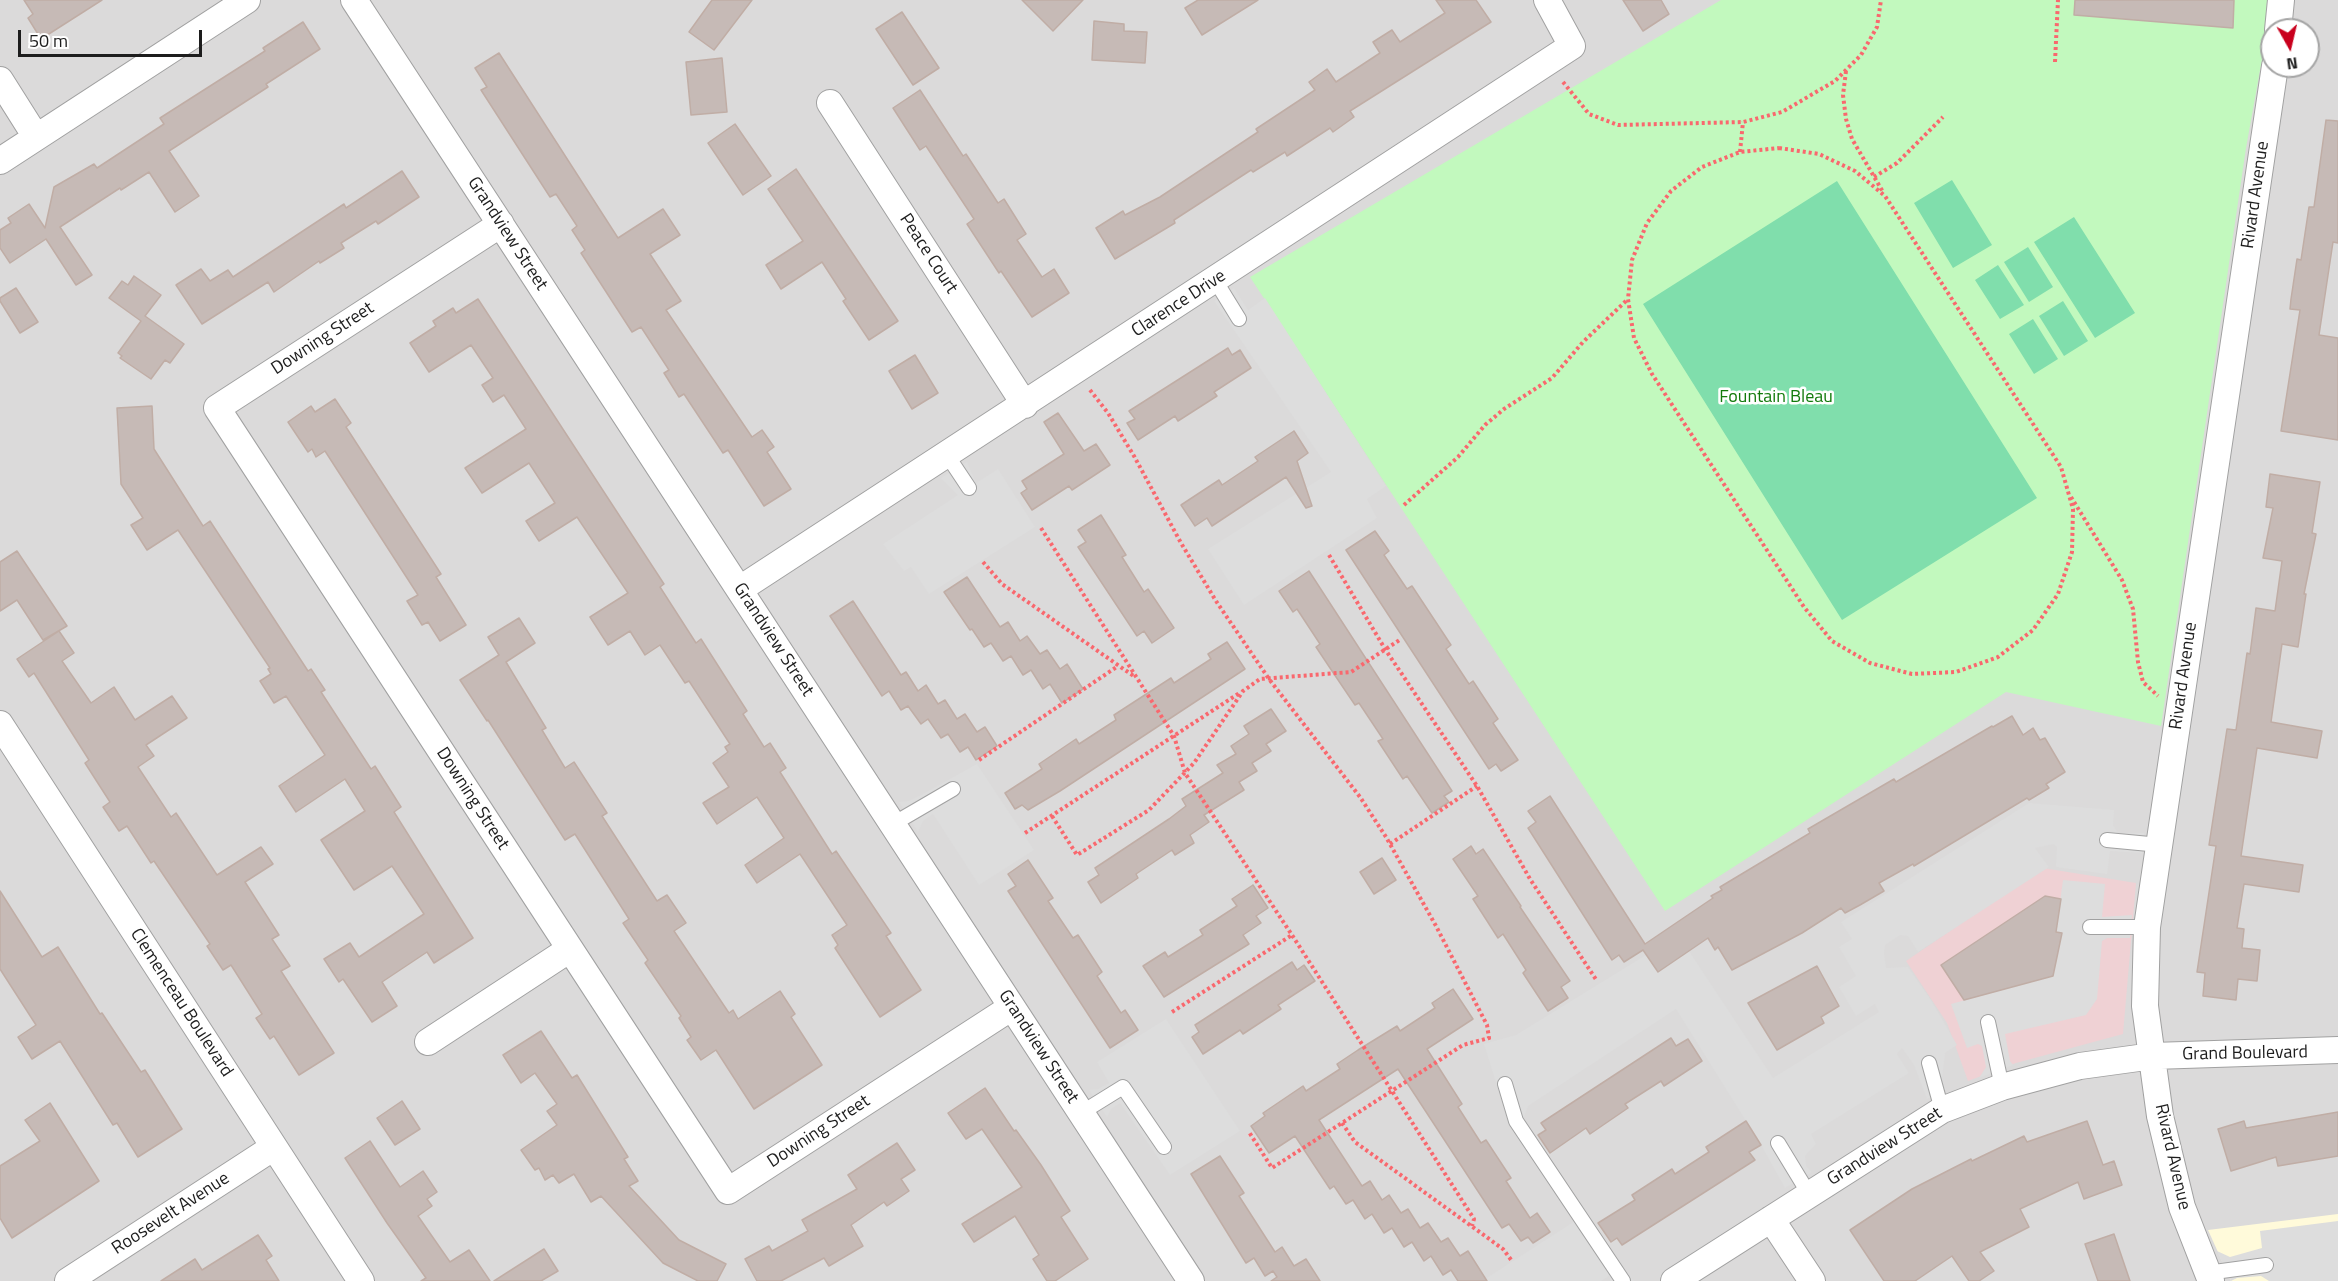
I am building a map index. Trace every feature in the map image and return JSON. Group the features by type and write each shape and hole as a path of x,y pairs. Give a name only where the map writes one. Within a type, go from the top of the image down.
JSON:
{"street":[{"path":"0,161 247,0"},
{"name":"Grandview Street","path":"354,0 1082,1113 1186,1279"},
{"name":"Clarence Drive","path":"740,589 1572,46 1547,0"},
{"path":"2279,18 2281,0"},
{"name":"Rivard Avenue","path":"2209,1277 2182,1207 2160,1116 2145,1006 2146,927 2273,78"},
{"path":"0,80 36,137"},
{"name":"Peace Court","path":"830,103 1025,405"},
{"name":"Downing Street","path":"501,224 217,408 570,949 728,1191 1012,1007"},
{"name":"Clemenceau Boulevard","path":"0,724 361,1281"},
{"path":"428,1042 570,949"},
{"name":"Grand Boulevard","path":"2153,1056 2338,1050"},
{"name":"Grandview Street","path":"1674,1281 1942,1110 2002,1087 2080,1066 2153,1056"},
{"name":"Roosevelt Avenue","path":"68,1281 274,1147"},
{"path":"1771,1219 1812,1281"}],"lane":[{"path":"1215,280 1239,319"},
{"path":"946,456 969,488"},
{"path":"893,824 953,789"},
{"path":"2107,840 2160,845"},
{"path":"2090,927 2146,927"},
{"path":"1988,1022 2002,1087"},
{"path":"1929,1063 1942,1110"},
{"path":"1505,1084 1516,1121 1623,1281"},
{"path":"1082,1113 1123,1087 1164,1147"},
{"path":"1778,1143 1809,1194"},
{"path":"2209,1277 2266,1265"}],"path":[{"path":"1565,84 1589,114 1618,125 1743,122 1782,112 1835,81 1861,55 1877,27 1881,0"},
{"path":"2055,62 2058,0"},
{"path":"1846,71 1843,95 1846,119 1852,139 1885,196 2061,466 2073,509 2072,552 2058,594 2033,630 1998,657 1956,672 1912,674 1870,663 1832,640 1804,608 1652,374 1634,338 1628,299 1632,260 1647,223 1671,191 1702,167 1740,152 1779,148 1819,154 1855,171 1885,196"},
{"path":"1874,177 1897,163 1943,117"},
{"path":"1740,152 1743,122"},
{"path":"1404,505 1458,457 1491,420 1552,378 1583,342 1628,299"},
{"path":"1088,387 1108,413 1134,456 1216,601 1269,679 1360,797 1390,844 1487,1025 1489,1038 1463,1046 1272,1168 1249,1132"},
{"path":"2068,491 2122,580 2133,609 2138,662 2143,682 2155,695"},
{"path":"1041,528 1174,736 1185,773 1474,1219 1472,1226"},
{"path":"1329,555 1385,649 1478,786 1542,898 1597,981"},
{"path":"983,562 1002,584 1138,680"},
{"path":"1025,833 1260,679 1351,672 1401,639"},
{"path":"979,760 1118,666"},
{"path":"1052,816 1077,855 1149,810 1185,773 1243,691"},
{"path":"1390,844 1478,786"},
{"path":"1172,1012 1292,935"},
{"path":"1342,1123 1355,1142 1503,1249 1512,1261"}],"shaded area":[{"path":"0,0 2338,0 2338,1281 0,1281"},
{"path":"1234,288 1248,310 1265,298 1386,486 1367,499 1377,518 1244,605 1208,549 1331,472 1214,301"},
{"path":"967,462 976,483 998,469 1035,527 929,594 911,567 904,571 883,544 958,495 941,478"},
{"path":"977,764 1034,850 979,885 933,814 923,821 918,832 899,802 909,801"},
{"path":"2029,803 2114,810 2113,825 2118,833 2144,833 2142,853 2110,851 2107,874 2056,867 2057,847 2053,844 2035,848 2049,867 1918,952 1908,936 1900,935 1885,945 1886,968 1908,967 1931,1000 1957,1045 1945,1053 1942,1079 1946,1090 1927,1099 1914,1065 1902,1048 1897,1054 1909,1073 1811,1134 1816,1144 1805,1156 1806,1166 1812,1172 1785,1188 1761,1145 1676,1009 1528,1106 1523,1119 1615,1259 1634,1281 1611,1281 1609,1276 1601,1281 1482,1281 1575,1221 1508,1121 1484,1044 1516,1035 1646,955 1658,972 1689,951 1773,1078 1879,1012 1875,1004 1856,1016 1839,987 1856,976 1839,947 1852,939 1841,922"},
{"path":"2043,868 2136,883 2123,1034 2016,1063 1968,1081 1947,1023 1906,961"},
{"path":"2063,880 2105,884 2102,917 2132,915 2130,938 2107,938 2102,941 2097,999 2086,1015 2005,1034 2010,1061 2013,1065 1979,1078 1986,1067 1982,1046 1978,1044 1967,1048 1951,1004 2053,976 2062,933 2056,932"},
{"path":"1166,1019 1240,1131 1170,1175 1120,1103 1111,1109 1107,1117 1089,1090 1098,1089 1109,1083 1097,1062"},
{"path":"2338,1214 2338,1281 2231,1281 2208,1230"},
{"path":"2338,1221 2338,1281 2269,1281 2261,1276 2237,1278 2231,1281 2217,1251 2230,1257 2262,1248 2260,1231"}],"green space":[{"name":"Fountain Bleau","path":"1721,0 2267,0 2266,18 2260,18 2260,70 2246,148 2161,726 2006,692 1665,911 1250,277"},
{"path":"1952,180 1992,245 1953,268 1914,203"},
{"path":"1837,181 2037,498 1842,620 1643,304"},
{"path":"2074,217 2135,313 2095,338 2034,242"},
{"path":"2028,247 2053,287 2029,302 2004,262"},
{"path":"1998,265 2024,305 2000,319 1975,280"},
{"path":"2063,301 2088,341 2064,356 2039,316"},
{"path":"2033,319 2058,359 2034,374 2009,334"}],"building":[{"path":"24,0 102,0 41,39 28,18 33,14"},
{"path":"712,0 752,0 714,50 689,32"},
{"path":"1022,0 1083,0 1053,31"},
{"path":"1198,0 1258,0 1202,35 1185,8"},
{"path":"1436,0 1476,0 1491,22 1350,111 1354,117 1333,132 1330,128 1287,156 1285,152 1253,172 1251,170 1174,220 1175,223 1115,259 1096,228 1123,211 1125,215 1160,197 1258,132 1256,129 1315,90 1309,82 1327,69 1336,82 1380,53 1373,42 1392,30 1400,42 1445,13"},
{"path":"1623,0 1661,0 1669,14 1643,31"},
{"path":"2075,0 2234,0 2233,28 2074,15"},
{"path":"902,12 939,68 913,85 876,29"},
{"path":"1094,21 1124,24 1124,31 1147,32 1145,63 1092,60"},
{"path":"303,22 320,49 266,84 268,87 169,151 199,196 175,212 149,172 60,227 92,275 76,285 46,239 10,263 0,248 0,230 11,223 8,218 29,204 45,228 54,187 94,164 97,168 164,124 160,118 265,51 263,48"},
{"path":"499,53 618,238 663,209 680,235 650,254 681,301 666,310 752,437 762,430 774,447 767,452 791,489 764,506 728,450 723,453 684,394 679,397 664,373 669,370 641,327 632,332 581,253 585,250 572,230 577,226 556,194 550,197 481,90 487,87 475,68"},
{"path":"722,58 727,112 691,115 686,62"},
{"path":"920,90 963,156 966,154 998,203 1004,199 1026,234 1017,240 1042,277 1054,269 1069,293 1032,317 1001,271 999,273 967,224 974,219 926,146 920,150 893,108"},
{"path":"2326,120 2338,121 2338,243 2333,242 2319,335 2338,338 2338,440 2281,431 2300,310 2290,309 2291,299 2297,259 2301,260 2309,207 2314,207"},
{"path":"735,124 771,176 743,195 708,143"},
{"path":"796,169 898,321 869,340 843,301 846,299 822,262 781,289 766,265 803,241 768,189"},
{"path":"402,171 419,197 378,224 376,221 341,243 344,248 320,263 319,261 274,292 268,282 202,324 176,285 201,269 210,281 228,270 233,277 344,204 346,208"},
{"path":"134,276 161,295 145,316 184,344 170,363 165,360 151,379 120,358 122,356 118,353 141,321 109,298 122,281 128,285"},
{"path":"16,288 38,322 20,333 0,301 0,298"},
{"path":"478,299 664,584 660,587 696,643 701,639 747,711 743,714 764,747 770,743 786,768 780,772 832,854 836,851 891,933 886,936 921,990 880,1017 835,948 838,945 832,935 847,925 800,854 757,883 745,865 784,838 757,797 717,824 703,803 729,787 713,763 728,752 725,747 730,744 689,681 685,683 660,645 645,655 630,631 608,645 590,617 628,593 577,517 539,541 526,521 555,503 529,463 482,493 465,468 526,429 504,395 493,402 482,385 493,378 471,345 429,372 410,343 436,326 433,321 453,308 456,313"},
{"path":"1228,348 1232,355 1240,350 1251,368 1214,392 1217,396 1178,421 1175,416 1138,440 1127,423 1135,419 1129,411"},
{"path":"915,355 938,393 912,409 889,371"},
{"path":"335,399 351,423 346,427 441,574 436,577 466,625 440,641 428,622 422,625 407,601 418,595 325,451 316,457 312,449 308,452 288,422 311,406 315,412"},
{"path":"152,406 154,449 203,526 210,521 308,671 311,669 325,690 321,692 371,769 375,766 401,807 394,812 473,938 434,963 427,952 382,982 397,1006 372,1022 343,979 339,982 324,959 350,943 359,957 424,914 392,866 354,890 321,840 365,811 345,779 296,812 279,786 325,755 286,696 274,703 260,681 271,674 268,669 270,668 178,530 147,550 131,525 143,518 121,484 117,408"},
{"path":"1058,413 1084,451 1096,444 1110,465 1072,490 1069,486 1032,510 1021,493 1027,489 1022,481 1064,454 1044,422"},
{"path":"1294,431 1308,453 1297,461 1312,506 1306,508 1286,477 1212,526 1207,518 1195,526 1181,505 1219,480 1222,485 1258,461 1255,457"},
{"path":"2270,474 2320,482 2312,533 2316,534 2304,594 2306,594 2298,647 2282,644 2271,722 2322,731 2317,758 2257,748 2241,856 2303,865 2299,892 2244,884 2237,928 2244,929 2242,948 2260,950 2257,981 2238,979 2236,1000 2203,996 2205,973 2197,972 2216,846 2209,845 2227,729 2236,730 2256,608 2275,611 2282,561 2263,558 2273,508 2266,507"},
{"path":"1101,515 1126,555 1122,557 1144,592 1148,589 1174,628 1152,643 1144,631 1137,636 1078,547 1086,542 1078,530"},
{"path":"1375,531 1389,551 1384,555 1407,589 1412,586 1451,645 1446,649 1469,684 1473,681 1498,719 1493,723 1518,760 1501,771 1496,764 1489,769 1346,550"},
{"path":"17,551 67,626 43,640 17,600 0,611 0,562"},
{"path":"1309,571 1452,791 1444,796 1449,802 1432,813 1407,776 1403,779 1378,741 1383,739 1359,703 1355,705 1316,647 1320,644 1297,609 1293,612 1279,591"},
{"path":"967,577 1000,627 1008,622 1020,641 1027,636 1040,654 1047,650 1060,669 1067,664 1083,689 1062,703 1050,684 1043,689 1031,670 1023,675 1011,656 1003,661 991,643 984,647 944,592"},
{"path":"853,601 901,675 906,672 918,691 926,685 938,704 945,700 957,719 965,714 977,732 985,727 997,746 976,760 968,747 960,752 948,734 941,738 928,719 921,724 908,706 901,710 889,691 882,696 830,616"},
{"path":"519,618 535,643 506,662 546,728 542,730 565,768 574,762 607,813 602,816 657,901 667,895 686,923 674,931 729,1013 733,1010 738,1019 780,991 795,1014 791,1017 822,1065 754,1109 716,1050 701,1060 687,1040 691,1037 679,1018 681,1016 645,963 648,960 623,923 629,919 575,834 565,840 460,680 499,655 488,637"},
{"path":"59,631 74,653 62,661 91,703 114,687 135,720 172,696 187,718 146,745 154,756 138,767 171,817 176,813 217,875 261,847 273,864 245,882 279,935 272,939 290,966 281,971 334,1053 299,1075 274,1036 270,1039 256,1018 262,1014 231,965 223,970 207,946 210,944 154,861 151,863 127,826 119,831 103,807 110,802 85,763 89,760 34,673 29,677 17,659"},
{"path":"1227,642 1245,669 1060,791 1028,810 1022,805 1015,809 1005,793 1042,769 1039,764 1076,739 1079,744 1116,720 1114,715 1171,678 1174,683 1211,659 1208,654"},
{"path":"1271,709 1286,731 1266,744 1271,751 1252,763 1257,771 1239,782 1244,790 1204,815 1209,822 1190,835 1194,843 1175,855 1172,850 1136,874 1138,878 1101,903 1088,882 1099,875 1095,868 1169,819 1186,806 1182,799 1223,773 1217,765 1236,754 1231,746 1249,734 1244,726"},
{"path":"2012,716 2023,735 2033,728 2040,740 2045,738 2065,772 2046,784 2049,788 2029,800 2027,798 1914,866 1913,864 1879,883 1884,891 1860,905 1845,913 1841,908 1802,933 1732,970 1718,947 1715,950 1708,938 1658,972 1643,950 1624,962 1619,955 1612,960 1528,828 1536,822 1528,811 1550,796 1645,944 1713,898 1711,896 1722,890 1720,887 1810,833 1808,829 1894,779 1896,782"},
{"path":"1471,846 1476,854 1483,849 1570,981 1561,987 1568,998 1548,1011 1523,973 1526,970 1503,934 1498,938 1473,899 1478,896 1453,859"},
{"path":"1382,858 1396,880 1374,894 1360,872"},
{"path":"1028,860 1053,898 1048,901 1073,938 1078,935 1102,972 1097,976 1121,1013 1125,1010 1138,1030 1110,1048 1008,891 1016,886 1008,874"},
{"path":"1253,885 1268,908 1256,916 1261,923 1243,935 1249,944 1164,997 1143,966 1165,952 1168,957 1203,935 1200,930 1237,906 1232,899"},
{"path":"0,891 42,957 58,947 100,1014 102,1013 141,1072 145,1070 182,1129 138,1157 117,1123 113,1125 60,1041 32,1059 18,1037 36,1025 0,969"},
{"path":"2045,896 2061,899 2056,932 2062,933 2053,976 1964,1000 1941,965"},
{"path":"1292,962 1297,970 1304,965 1315,981 1278,1005 1281,1009 1243,1034 1240,1030 1203,1054 1192,1037 1199,1032 1195,1025"},
{"path":"1817,966 1839,1006 1821,1017 1824,1023 1777,1050 1748,1003"},
{"path":"1453,989 1473,1019 1427,1049 1462,1104 1458,1107 1481,1143 1486,1140 1511,1178 1506,1181 1530,1218 1537,1213 1550,1232 1533,1243 1528,1237 1521,1241 1509,1224 1502,1228 1398,1069 1319,1120 1362,1186 1370,1181 1382,1200 1389,1195 1401,1213 1408,1209 1420,1228 1428,1223 1441,1242 1448,1238 1460,1256 1468,1251 1487,1281 1458,1281 1451,1270 1443,1275 1431,1256 1424,1261 1412,1242 1404,1247 1392,1228 1384,1233 1372,1214 1365,1219 1353,1200 1346,1204 1334,1186 1330,1189 1295,1136 1269,1153 1251,1126 1265,1116 1263,1113 1303,1086 1306,1091 1340,1069 1337,1064 1358,1050 1397,1026 1400,1031 1435,1008 1432,1003"},
{"path":"541,1031 572,1078 577,1075 628,1157 624,1159 638,1181 629,1186 679,1240 726,1264 717,1281 698,1281 663,1263 601,1196 591,1202 574,1174 559,1183 553,1175 545,1180 539,1168 535,1170 521,1150 557,1125 547,1111 557,1104 535,1073 521,1083 503,1055"},
{"path":"1671,1038 1676,1046 1688,1039 1702,1061 1664,1086 1661,1081 1625,1104 1628,1108 1590,1134 1586,1128 1550,1153 1538,1135 1546,1130 1541,1123"},
{"path":"985,1088 1014,1131 1016,1130 1041,1165 1070,1211 1061,1217 1088,1259 1055,1281 1047,1281 1033,1259 1039,1255 1015,1216 974,1242 962,1224 1022,1187 982,1129 966,1139 948,1113"},
{"path":"402,1101 420,1129 395,1145 377,1118"},
{"path":"50,1103 99,1181 12,1238 0,1218 0,1166 40,1141 25,1120"},
{"path":"2338,1112 2338,1156 2278,1166 2276,1157 2231,1171 2218,1129 2244,1121 2246,1128"},
{"path":"1746,1121 1761,1145 1749,1152 1755,1160 1622,1245 1617,1238 1611,1242 1598,1223 1635,1200 1632,1195 1672,1169 1675,1174 1709,1152 1706,1147"},
{"path":"2087,1121 2103,1165 2114,1161 2122,1185 2084,1199 2078,1182 2020,1209 2029,1227 1980,1252 1994,1271 1979,1281 1969,1281 1952,1256 1915,1281 1884,1281 1850,1230 1912,1189 1971,1159 1972,1161 2024,1136 2027,1142"},
{"path":"370,1141 400,1187 423,1171 437,1192 427,1199 432,1206 418,1216 450,1262 469,1250 490,1281 421,1281 426,1278 345,1158"},
{"path":"897,1143 915,1170 901,1179 909,1191 887,1206 884,1202 851,1225 863,1246 829,1266 824,1258 781,1281 757,1281 745,1259 769,1246 772,1251 808,1231 802,1220 857,1189 848,1175"},
{"path":"1220,1156 1244,1193 1239,1196 1275,1252 1282,1247 1294,1266 1306,1259 1320,1281 1271,1281 1277,1277 1273,1271 1265,1276 1254,1258 1246,1263 1191,1174"},
{"path":"2114,1234 2130,1281 2098,1281 2085,1244"},
{"path":"258,1235 272,1256 266,1260 279,1281 161,1281 195,1259 202,1270"},
{"path":"544,1249 558,1271 541,1281 494,1281"}]}
